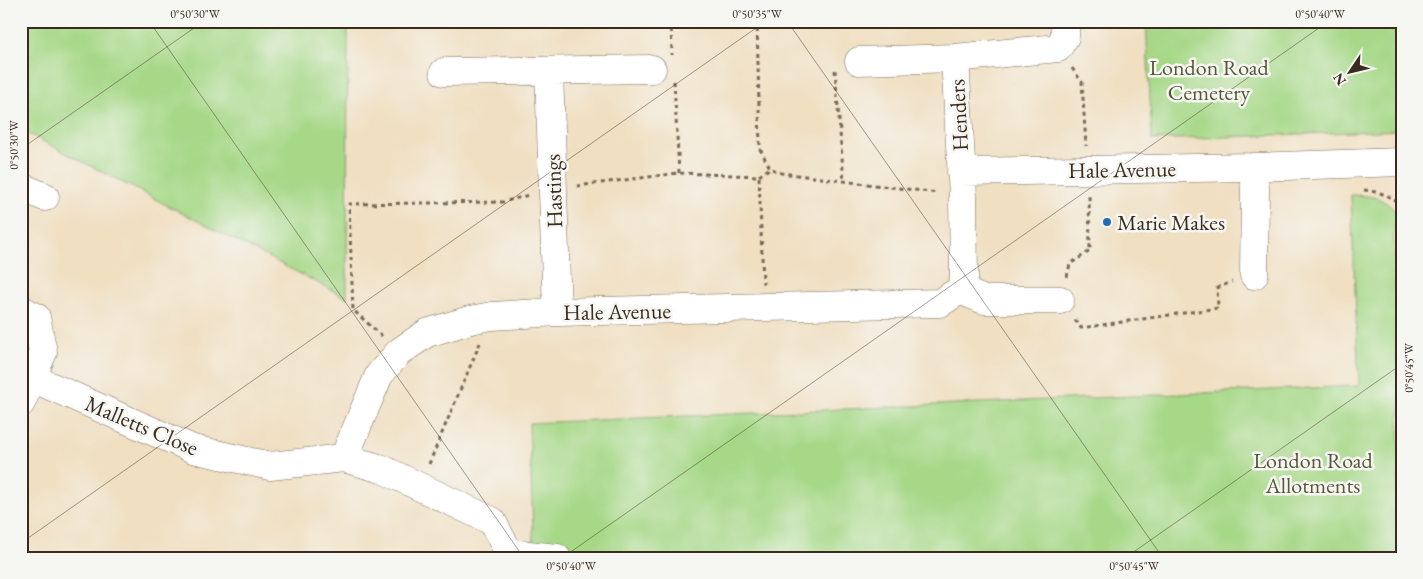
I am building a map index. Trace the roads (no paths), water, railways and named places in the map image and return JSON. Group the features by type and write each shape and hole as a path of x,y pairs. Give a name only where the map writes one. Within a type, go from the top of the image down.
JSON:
{"street":[{"name":"Henders","path":"859,61 954,58 1058,48 1065,37 1065,21"},
{"name":"Henders","path":"954,58 961,172"},
{"path":"444,72 662,68"},
{"name":"Hastings","path":"548,71 557,312"},
{"name":"Hale Avenue","path":"961,172 1254,167 1402,162"},
{"path":"1254,167 1256,189 1254,275"},
{"path":"961,172 964,279 960,290 984,300 1060,300"},
{"name":"Hale Avenue","path":"344,458 379,375 399,352 427,333 470,320 492,316 557,312 940,303 960,290"},
{"path":"21,309 36,317 43,352 21,403"},
{"name":"Malletts Close","path":"32,378 193,449 270,466 344,458"},
{"path":"344,458 382,469 492,521 509,555 557,558"}],"place":[{"name":"Marie Makes","path":"1107,222"}],"park label":[{"name":"London Road Cemetery","path":"1209,80"},
{"name":"London Road Allotments","path":"1313,472"}]}
